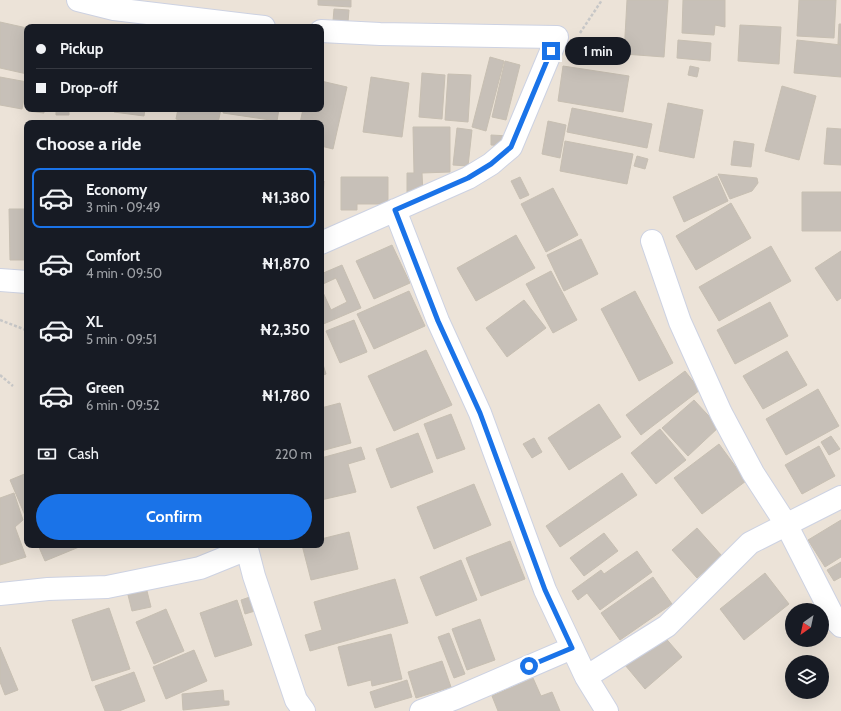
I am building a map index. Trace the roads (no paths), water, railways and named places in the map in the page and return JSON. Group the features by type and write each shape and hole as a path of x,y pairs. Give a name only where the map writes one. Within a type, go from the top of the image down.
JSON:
{"street":[{"path":"78,0 114,9 239,24"},
{"path":"324,30 380,34 557,37 511,147 491,164 468,178 324,242"},
{"path":"395,210 438,321 480,413 545,590 586,677 607,711"},
{"path":"652,241 680,322 721,412 753,473 786,524 835,620 841,626"},
{"path":"0,280 24,282"},
{"path":"586,677 666,626 750,543 841,497"},
{"path":"0,594 48,589 108,587 200,568 244,548"},
{"path":"246,548 254,576 296,700 304,711"},
{"path":"421,711 456,698 572,648"}]}
